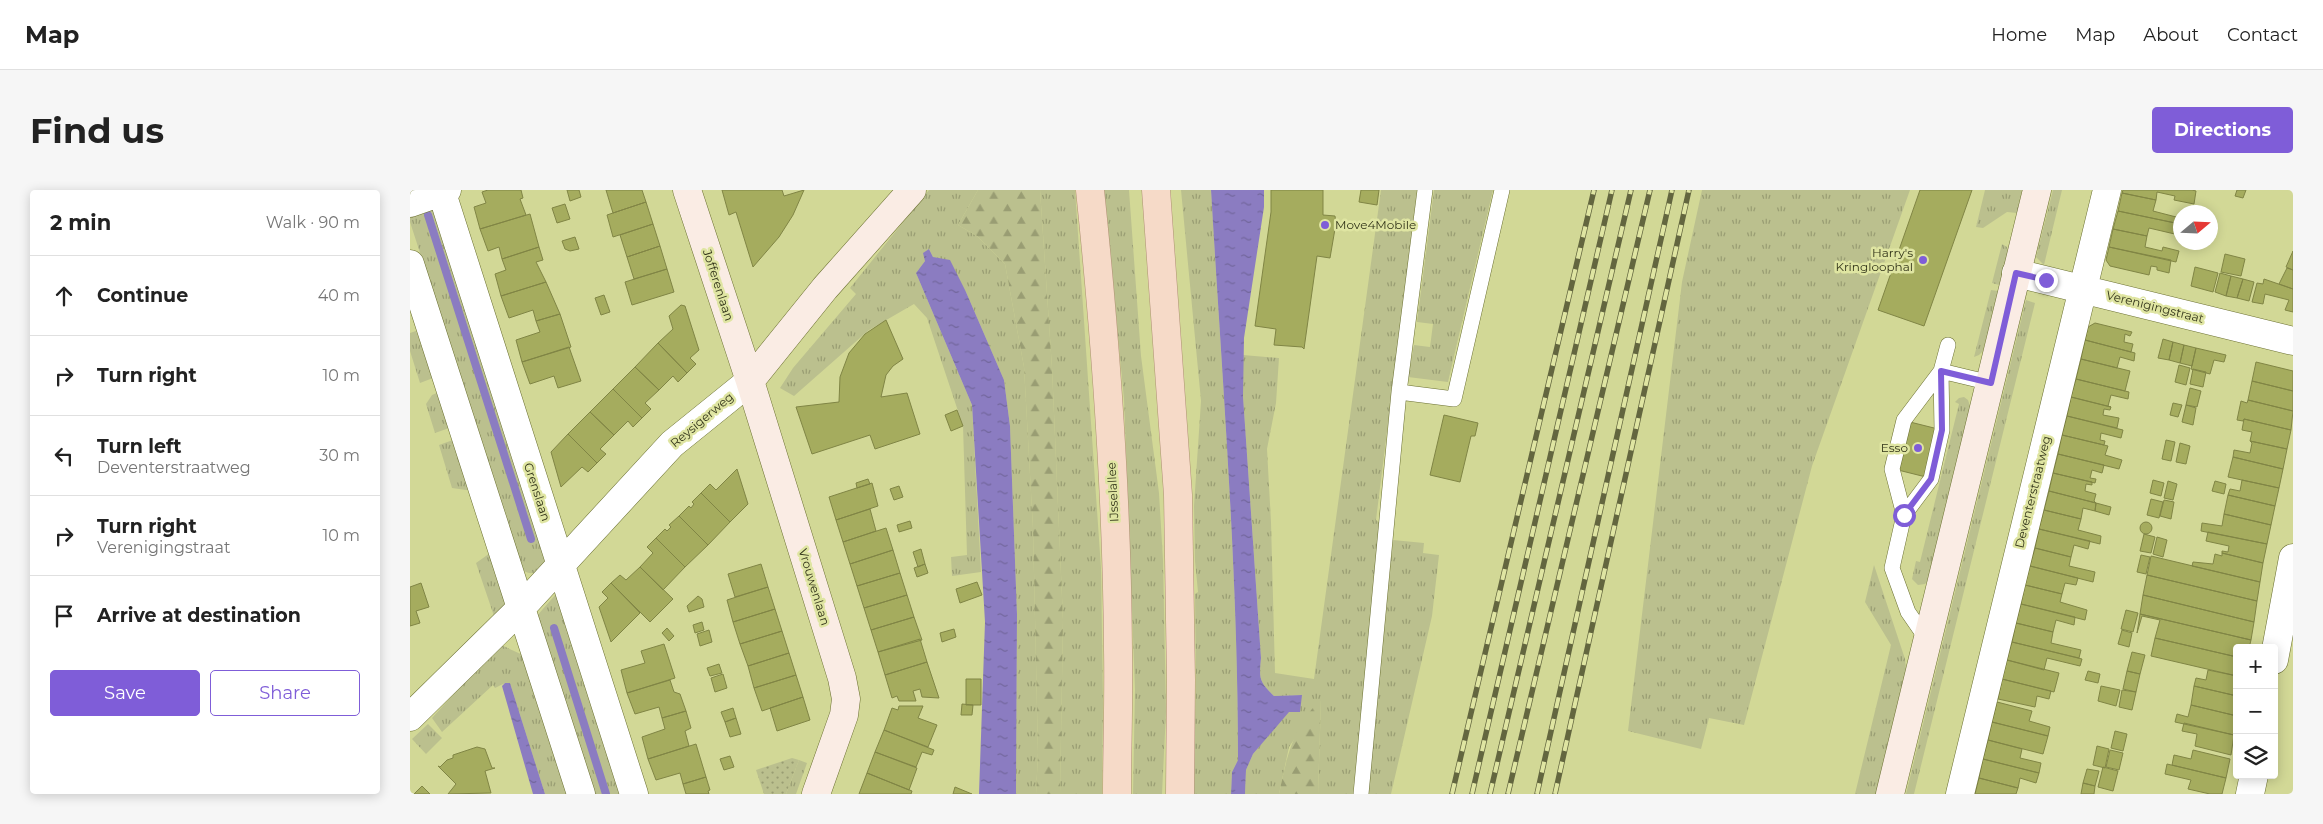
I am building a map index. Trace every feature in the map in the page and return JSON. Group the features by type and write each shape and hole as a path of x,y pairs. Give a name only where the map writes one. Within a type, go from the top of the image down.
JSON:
{"main road":[{"name":"IJsselallee","path":"1090,190 1106,363 1114,495 1118,650 1117,794"},
{"path":"1156,190 1178,495 1181,680 1180,794"}],"street":[{"name":"Jofferenlaan","path":"687,190 750,380"},
{"name":"Reysigerweg","path":"879,229 894,190"},
{"name":"Reysigerweg","path":"410,717 520,608 672,444 750,380 825,288 912,190"},
{"path":"1890,794 2037,190"},
{"name":"Deventerstraatweg","path":"1960,794 2108,190"},
{"path":"410,203 443,191"},
{"name":"Grenslaan","path":"443,191 634,794"},
{"path":"410,264 581,794"},
{"name":"Verenigingstraat","path":"2016,273 2293,341"},
{"name":"Vrouwenlaan","path":"750,380 842,678 846,699 840,728 816,794"},
{"path":"2277,644 2293,558"},
{"path":"2250,794 2253,779"}],"lane":[{"path":"1360,794 1399,392 1425,190"},
{"path":"1399,392 1454,399 1502,190"},
{"path":"1928,641 1908,612 1892,568 1904,515 1931,479 1942,430 1941,371 1948,345"},
{"path":"1941,371 1991,383"},
{"path":"1904,515 1892,469 1904,420 1941,371"}],"green space":[{"path":"929,190 978,190 958,225 977,236 1005,264 1024,367 1033,528 1038,753 1036,794 1016,794 1017,614 1010,426 1004,380 966,292 933,257 929,249 925,261 916,273 972,405 981,572 952,576 951,557 967,555 963,426 927,318 914,304 869,330 794,396 780,388 793,368 856,294 850,288"},
{"path":"978,190 1040,190 1052,368 1063,620 1060,794 1036,794 1038,753 1033,528 1024,367 1005,264 977,236 958,225"},
{"path":"1040,190 1075,190 1101,568 1102,794 1060,794 1063,620 1052,368"},
{"path":"1104,190 1129,190 1141,356 1159,493 1163,560 1166,712 1162,794 1133,794 1135,689 1124,399"},
{"path":"1181,190 1211,190 1229,475 1235,618 1238,760 1232,772 1231,794 1193,794 1196,682 1195,594 1198,592 1195,561 1194,506 1201,401"},
{"path":"1381,190 1417,190 1376,520 1380,523 1353,794 1318,794 1321,700 1289,747 1279,794 1245,794 1246,770 1253,754 1301,695 1274,696 1265,687 1260,675 1261,658 1243,395 1243,355 1279,358 1276,403 1267,449 1275,673 1314,679"},
{"path":"1434,190 1493,190 1448,382 1408,377 1414,345 1430,347 1433,324 1417,322"},
{"path":"1702,190 1910,190 1812,466 1744,725 1709,718 1701,749 1628,731 1682,282"},
{"path":"1985,190 2022,190 2017,213 2007,212 1983,228 1976,227"},
{"path":"2053,190 2062,190 2044,265 2036,257"},
{"path":"435,203 550,558 535,573 523,570 410,222 410,216"},
{"path":"2002,244 2007,247 2008,252 1999,285 1992,283"},
{"path":"1991,290 1998,291 1983,351 1974,357"},
{"path":"2026,300 2035,303 1914,794 1906,794"},
{"path":"416,331 433,378 420,383 410,351 410,333"},
{"path":"442,391 452,427 435,433 426,404 432,395"},
{"path":"1964,397 1968,400 1970,406 1928,580 1925,584 1918,585 1912,579 1916,561 1920,562 1959,404 1955,402 1959,398"},
{"path":"453,440 473,488 466,490 452,488 439,445"},
{"path":"1393,540 1424,543 1423,553 1439,555 1432,616 1391,794 1368,794"},
{"path":"493,551 507,601 494,616 476,563"},
{"path":"1874,565 1905,659 1906,669 1876,794 1855,794 1891,645 1865,602"},
{"path":"557,593 627,794 590,794 535,618"},
{"path":"499,644 525,656 570,794 545,794 510,683 505,683 495,688 493,685 442,732 432,718"},
{"path":"1321,699 1318,794 1279,794 1292,743 1304,720"},
{"path":"428,724 442,738 426,754 412,739"},
{"path":"792,758 799,760 786,794 764,794 756,770"},
{"path":"799,760 807,763 796,794 786,794"}],"water":[{"path":"1211,190 1264,190 1264,207 1244,338 1243,396 1261,658 1260,675 1265,687 1274,696 1302,695 1300,712 1289,712 1253,754 1246,770 1245,794 1231,794 1232,772 1238,760 1235,617 1229,475"},
{"path":"929,249 933,257 950,260 1004,380 1010,426 1017,614 1016,794 979,794 985,622 972,405 916,273 925,261 923,253"},
{"path":"505,683 510,683 545,794 533,794 502,686"}],"building":[{"path":"488,190 521,190 523,198 520,199 526,215 480,229 474,207 486,203 482,192"},
{"path":"567,190 579,190 581,197 570,201"},
{"path":"606,190 642,190 646,202 613,213"},
{"path":"722,190 782,190 784,196 804,190 793,215 779,237 753,267 736,212 729,215"},
{"path":"1271,190 1323,190 1323,215 1335,216 1336,223 1330,258 1317,256 1304,349 1302,347 1274,345 1276,329 1255,326 1271,212"},
{"path":"1361,190 1379,190 1377,205 1359,202"},
{"path":"1920,190 1972,190 1924,326 1878,310"},
{"path":"2123,190 2196,191 2194,204 2174,200 2175,196 2157,192 2156,200 2122,193"},
{"path":"2237,190 2246,190 2243,198 2235,196"},
{"path":"2122,193 2156,200 2153,211 2173,216 2173,223 2118,211"},
{"path":"646,202 653,224 613,237 607,215"},
{"path":"565,204 570,219 557,223 552,208"},
{"path":"2118,211 2173,223 2173,234 2149,228 2147,236 2113,229"},
{"path":"530,214 539,247 502,259 499,247 488,251 480,229"},
{"path":"653,224 660,246 627,257 620,235"},
{"path":"2113,229 2147,236 2145,247 2162,251 2163,247 2179,251 2176,262 2109,247"},
{"path":"575,237 579,249 570,251 565,249 562,241"},
{"path":"660,246 667,269 634,279 627,257"},
{"path":"539,247 543,260 536,262 546,282 501,296 495,274 506,270 502,259"},
{"path":"2109,247 2171,260 2169,273 2157,270 2157,267 2151,266 2149,275 2110,266 2106,260"},
{"path":"2293,251 2293,270 2286,267"},
{"path":"2225,254 2245,259 2241,276 2221,272"},
{"path":"2195,267 2218,273 2213,292 2191,286"},
{"path":"2287,268 2293,270 2293,289 2279,284"},
{"path":"667,269 674,292 632,305 625,282"},
{"path":"2220,273 2231,276 2226,296 2215,292"},
{"path":"2231,276 2243,279 2237,298 2226,296"},
{"path":"2243,279 2254,282 2249,301 2237,298"},
{"path":"2264,279 2293,289 2293,312 2285,310 2289,300 2265,294 2263,304 2252,302 2257,283 2263,284"},
{"path":"546,282 560,314 536,321 533,310 509,318 501,296"},
{"path":"604,295 610,312 601,315 595,298"},
{"path":"681,305 685,306 699,350 690,358 696,364 687,373 658,343 673,329 669,316"},
{"path":"560,314 571,347 522,362 516,340 540,332 536,321"},
{"path":"886,320 903,359 893,366 886,375 881,397 907,393 920,434 875,449 870,435 812,454 796,407 839,402 840,377 849,353 865,334"},
{"path":"2095,323 2132,332 2130,336 2125,334 2124,342 2133,344 2131,352 2085,340 2088,327"},
{"path":"2163,339 2173,342 2169,360 2158,358"},
{"path":"2085,340 2135,353 2134,361 2120,357 2117,368 2081,359"},
{"path":"2173,342 2184,345 2180,363 2169,360"},
{"path":"658,343 687,373 678,382 673,376 659,390 635,367"},
{"path":"2184,345 2196,348 2192,366 2180,363"},
{"path":"569,347 581,381 558,388 554,376 530,384 522,362"},
{"path":"2196,348 2226,355 2224,362 2214,360 2210,374 2191,369"},
{"path":"2081,359 2130,371 2125,391 2076,379"},
{"path":"2256,362 2293,371 2293,391 2252,381"},
{"path":"2179,365 2190,368 2186,385 2175,382"},
{"path":"635,367 659,390 645,403 651,409 642,418 613,389"},
{"path":"2193,369 2206,372 2203,387 2190,384"},
{"path":"2076,379 2129,392 2128,399 2111,395 2108,406 2111,407 2071,397"},
{"path":"2252,381 2293,391 2293,411 2248,400"},
{"path":"2190,388 2201,391 2197,407 2186,405"},
{"path":"613,389 642,418 633,427 628,421 614,435 590,412"},
{"path":"2071,397 2111,407 2110,410 2104,409 2103,415 2119,418 2117,428 2067,416"},
{"path":"2248,400 2293,411 2291,430 2244,419 2243,421 2237,420 2241,401 2247,403"},
{"path":"2173,403 2182,405 2178,417 2170,415"},
{"path":"2186,405 2196,408 2193,425 2182,422"},
{"path":"957,410 963,426 951,431 945,415"},
{"path":"590,412 614,435 600,449 606,454 597,463 568,434"},
{"path":"1444,415 1478,423 1475,436 1471,436 1460,482 1430,475"},
{"path":"2067,416 2123,430 2121,438 2101,433 2100,440 2105,441 2104,445 2062,435"},
{"path":"2244,419 2291,430 2287,449 2250,441 2252,432 2242,430"},
{"path":"1910,422 1938,429 1926,477 1898,470"},
{"path":"568,434 597,463 588,472 582,467 561,487 551,452"},
{"path":"2062,435 2108,446 2105,455 2122,460 2119,469 2058,454"},
{"path":"2166,440 2175,442 2171,461 2162,459"},
{"path":"2250,441 2287,449 2283,469 2233,457 2234,450 2250,453 2252,443"},
{"path":"2180,443 2190,446 2186,464 2176,462"},
{"path":"2058,454 2104,465 2102,473 2092,470 2090,478 2096,479 2095,483 2053,473"},
{"path":"2233,457 2283,469 2279,488 2228,477"},
{"path":"737,469 748,504 730,522 701,493 710,484 716,490"},
{"path":"2053,473 2092,482 2092,485 2086,484 2085,491 2096,494 2094,501 2096,503 2049,491"},
{"path":"868,479 870,484 857,488 856,483"},
{"path":"2153,480 2164,483 2161,496 2150,493"},
{"path":"2242,480 2279,488 2275,506 2228,495 2230,489 2240,491"},
{"path":"2168,481 2177,484 2173,500 2164,498"},
{"path":"2215,481 2226,484 2224,494 2212,491"},
{"path":"872,483 878,506 836,520 829,497"},
{"path":"899,486 903,497 894,500 890,489"},
{"path":"2049,491 2096,503 2095,511 2083,508 2081,519 2044,510"},
{"path":"701,493 730,522 708,545 679,516 689,506 691,508 694,504 692,502"},
{"path":"2228,495 2275,506 2271,525 2224,514"},
{"path":"2151,499 2163,502 2159,518 2147,515"},
{"path":"2164,500 2174,502 2171,519 2160,516"},
{"path":"2096,503 2111,507 2109,515 2095,511"},
{"path":"870,509 876,531 843,542 836,520"},
{"path":"2044,510 2081,519 2078,530 2101,536 2100,544 2039,529"},
{"path":"2224,514 2271,525 2267,544 2201,531 2202,523 2222,526"},
{"path":"679,516 708,545 685,567 656,538 665,529 667,531 671,527 669,525"},
{"path":"910,521 912,528 899,532 897,525"},
{"path":"2144,522 2148,522 2152,528 2148,534 2144,534 2140,530 2140,526"},
{"path":"886,528 893,550 850,564 843,542"},
{"path":"2039,529 2090,541 2088,549 2074,545 2071,557 2035,548"},
{"path":"2208,532 2267,544 2263,563 2222,553 2222,551 2228,552 2229,546 2206,541"},
{"path":"2144,534 2155,537 2151,553 2140,551"},
{"path":"2157,537 2167,540 2163,557 2153,554"},
{"path":"656,538 685,567 663,590 640,567 653,553 647,547"},
{"path":"2035,548 2071,557 2069,566 2095,572 2093,582 2030,566"},
{"path":"921,549 925,564 918,567 913,552"},
{"path":"893,550 900,573 857,586 850,564"},
{"path":"2222,553 2263,563 2260,582 2192,566 2193,562 2213,564 2215,554 2222,556"},
{"path":"2141,555 2150,557 2146,574 2137,572"},
{"path":"2151,556 2260,582 2257,601 2147,575"},
{"path":"761,564 768,587 735,597 728,574"},
{"path":"925,564 928,573 917,577 914,568"},
{"path":"2030,566 2078,578 2076,585 2065,583 2062,594 2025,585"},
{"path":"640,567 673,599 650,622 611,583 620,575 626,580"},
{"path":"900,573 907,595 864,608 857,586"},
{"path":"2147,575 2257,601 2254,622 2143,595"},
{"path":"977,582 982,595 960,603 956,589"},
{"path":"421,583 429,607 416,611 420,623 410,626 410,587"},
{"path":"611,583 640,613 611,642 599,607 608,598 602,592"},
{"path":"2025,585 2062,594 2060,602 2087,610 2085,620 2021,604"},
{"path":"768,587 775,609 733,622 727,600"},
{"path":"907,595 914,617 871,630 864,608"},
{"path":"2143,595 2254,622 2251,640 2140,614"},
{"path":"698,596 702,599 704,607 689,612 687,606"},
{"path":"2021,604 2075,617 2074,625 2056,620 2053,632 2016,623"},
{"path":"775,609 782,631 740,644 733,622"},
{"path":"2126,610 2138,613 2133,632 2121,629"},
{"path":"2140,614 2251,640 2250,644 2233,644 2233,656 2155,638 2160,620 2142,616 2137,633"},
{"path":"914,617 922,640 878,652 871,630"},
{"path":"702,622 704,630 695,633 693,625"},
{"path":"2016,623 2053,632 2051,643 2081,650 2079,658 2012,642"},
{"path":"667,628 674,636 669,641 662,633"},
{"path":"954,629 956,637 942,642 940,633"},
{"path":"709,630 712,642 700,646 697,634"},
{"path":"2122,630 2132,633 2129,647 2118,644"},
{"path":"782,631 789,653 748,666 740,644"},
{"path":"2155,638 2233,656 2233,675 2151,656"},
{"path":"920,639 927,662 885,675 878,652"},
{"path":"2012,642 2082,659 2080,666 2047,658 2044,670 2007,660"},
{"path":"664,644 675,678 627,693 621,670 645,663 641,651"},
{"path":"2132,652 2145,655 2140,674 2127,671"},
{"path":"789,653 796,675 754,688 748,666"},
{"path":"2007,660 2059,673 2054,692 2002,679"},
{"path":"927,662 939,698 922,697 920,689 913,691 916,701 899,701 897,696 892,698 885,675"},
{"path":"719,664 722,673 710,676 707,668"},
{"path":"2208,670 2233,675 2233,695 2194,686 2196,678 2206,680"},
{"path":"2088,671 2100,674 2098,683 2085,680"},
{"path":"2127,671 2140,674 2136,692 2123,689"},
{"path":"723,674 727,688 715,692 711,678"},
{"path":"796,675 803,697 762,711 754,688"},
{"path":"966,679 981,679 981,705 966,705"},
{"path":"2002,679 2051,691 2049,699 2037,696 2035,707 1998,699"},
{"path":"670,680 674,692 680,694 686,711 662,718 659,707 635,714 627,693"},
{"path":"2101,686 2120,690 2116,706 2098,701"},
{"path":"2194,686 2233,695 2233,715 2191,705"},
{"path":"2122,690 2136,692 2132,710 2119,707"},
{"path":"803,697 810,720 777,731 770,708"},
{"path":"1997,702 2032,711 2029,721 2050,727 2048,736 1992,722"},
{"path":"962,704 973,705 972,715 961,715"},
{"path":"2191,705 2233,715 2233,735 2175,722 2177,714 2188,717"},
{"path":"899,706 923,706 918,718 937,725 928,747 884,730 892,708 898,710"},
{"path":"733,708 736,718 725,722 721,712"},
{"path":"686,711 691,728 685,731 689,746 648,759 642,737 665,729 662,718"},
{"path":"736,718 741,734 730,737 725,722"},
{"path":"1992,722 2048,736 2043,754 1988,740"},
{"path":"2184,723 2233,735 2231,755 2195,746 2197,734 2182,731"},
{"path":"884,730 934,750 932,755 922,752 916,767 875,752"},
{"path":"2115,731 2127,734 2123,751 2111,748"},
{"path":"1988,740 2022,749 2020,758 2041,763 2039,773 1983,759"},
{"path":"696,744 706,777 683,784 680,773 656,780 648,759"},
{"path":"2097,746 2109,749 2105,768 2093,765"},
{"path":"477,747 485,749 492,768 495,768 485,771 491,793 448,794 456,784 438,766 440,767 447,760 453,758 453,755"},
{"path":"2110,750 2123,753 2119,770 2106,767"},
{"path":"2193,750 2230,759 2226,778 2172,765 2174,755 2191,759"},
{"path":"875,752 917,768 909,790 867,773"},
{"path":"730,756 734,767 724,770 720,759"},
{"path":"1983,759 2039,773 2036,783 2020,778 2018,788 1979,778"},
{"path":"2167,764 2226,778 2222,794 2210,794 2188,789 2191,780 2165,774"},
{"path":"2103,767 2118,771 2113,791 2098,787"},
{"path":"2087,769 2099,771 2095,786 2083,783"},
{"path":"867,773 912,791 911,794 859,794"},
{"path":"706,777 710,790 708,791 709,794 686,794 683,784"},
{"path":"1979,778 2018,788 2016,794 1975,794"},
{"path":"2083,783 2095,786 2094,794 2081,794"},
{"path":"422,786 430,794 414,794"},
{"path":"955,787 972,794 953,794"}],"waterway":[{"path":"428,215 531,539"},
{"path":"554,628 606,794"}],"railway":[{"path":"1452,794 1594,190"},
{"path":"1472,794 1612,190"},
{"path":"1490,794 1631,190"},
{"path":"1508,794 1650,190"},
{"path":"1537,794 1672,190"},
{"path":"1555,794 1689,190"}],"place":[{"name":"Move4Mobile","path":"1325,225"},
{"name":"Harry's Kringloophal","path":"1923,260"},
{"name":"Esso","path":"1918,448"}],"route":[{"path":"1904,515 1931,479 1942,430 1941,371 1991,383 2016,273 2046,280"}]}
